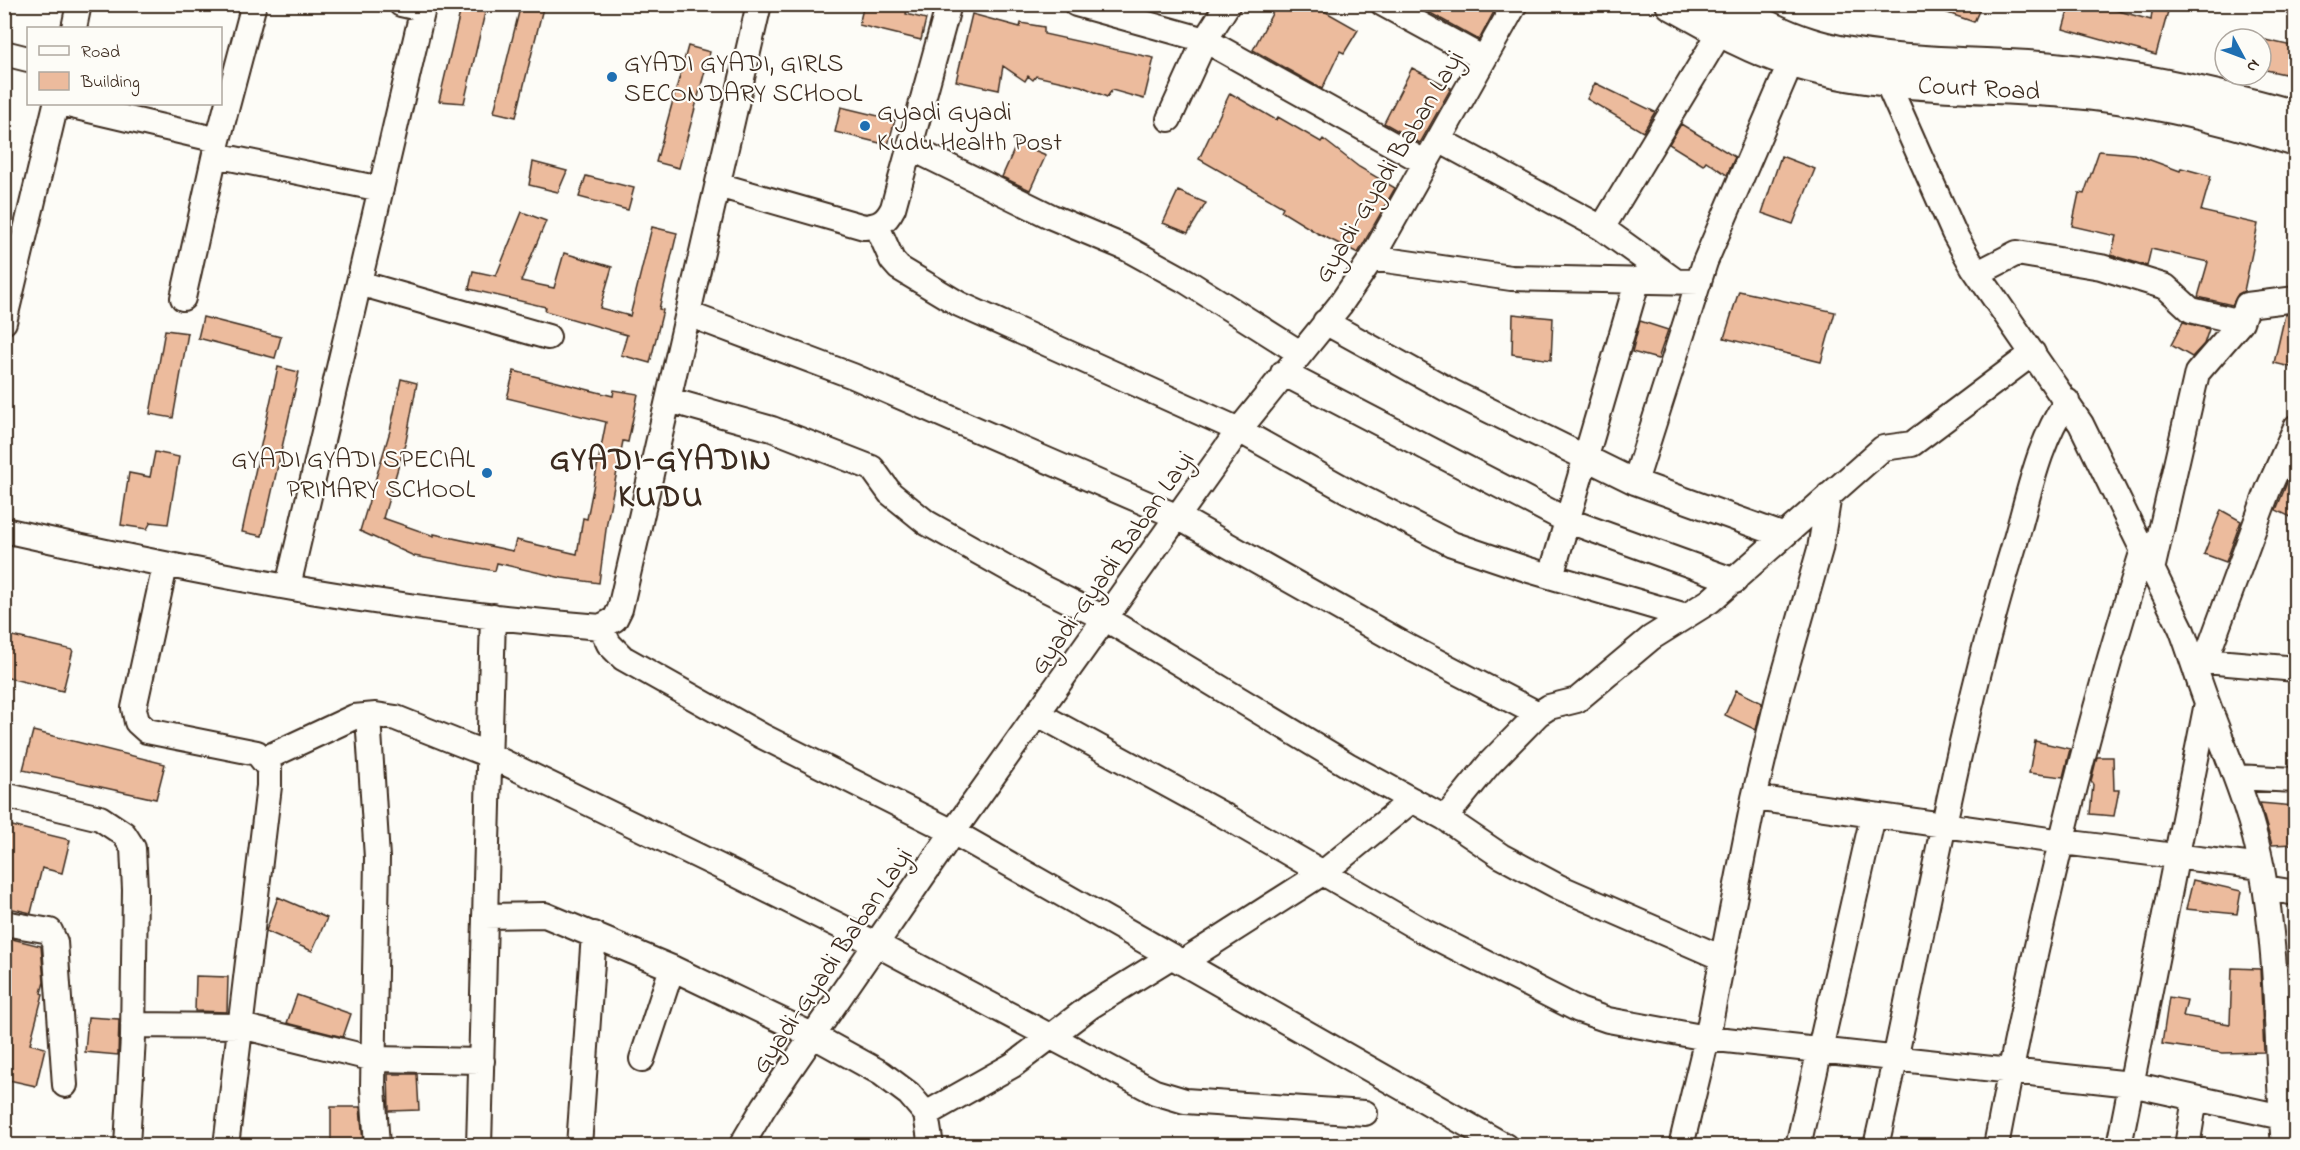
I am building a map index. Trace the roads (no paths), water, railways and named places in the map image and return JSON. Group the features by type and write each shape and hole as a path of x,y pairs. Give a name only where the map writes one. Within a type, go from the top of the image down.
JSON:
{"main road":[{"name":"Court Road","path":"1671,4 1789,36 1810,44 1849,52 2056,69 2188,90 2295,116"},
{"name":"Court Road","path":"1724,18 1791,62 1887,82 2067,92 2131,100 2196,113 2295,141"}],"street":[{"path":"74,27 80,4"},
{"path":"183,298 217,147 254,4"},
{"path":"4,530 165,566 396,604 601,627 615,619 620,609 669,400 759,4"},
{"path":"717,185 864,227 878,226 888,218 893,208 949,4"},
{"path":"1076,4 1205,39 1426,163"},
{"path":"1169,119 1205,39 1228,4"},
{"path":"1383,4 1484,59"},
{"name":"Gyadi-Gyadi Baban Layi","path":"741,1146 953,832 1239,430 1325,322 1372,258 1515,4"},
{"path":"288,586 381,189 416,6"},
{"path":"1602,228 1724,18"},
{"path":"4,53 27,58"},
{"path":"1635,482 1699,282 1730,200 1791,62"},
{"path":"1887,82 1954,234 1978,273 2067,401 2199,660 2207,703 2236,777 2264,877 2286,1007 2289,1120 2284,1146"},
{"path":"4,322 56,105"},
{"path":"68,105 217,147 381,189"},
{"path":"1439,140 1602,228 1674,280"},
{"path":"909,147 1052,217 1126,248 1205,293 1300,353"},
{"path":"878,226 892,260 899,268 959,304 1239,430 1348,491 1452,544 1686,616"},
{"path":"1978,273 2017,253 2101,267 2166,287 2191,310 2241,322"},
{"path":"1372,258 1511,278 1699,282"},
{"path":"1551,576 1638,279"},
{"path":"359,283 548,337"},
{"path":"1996,1146 2010,1072 2087,736 2147,560 2197,373 2241,322 2247,305 2295,299"},
{"path":"688,315 853,376 1178,517 1405,645 1538,714"},
{"path":"1325,322 1452,392 1635,482 1782,535"},
{"path":"1445,818 1489,764 1538,714 1550,707 1577,700 1651,638 1710,602 1782,535 1883,448 1895,444 1912,444 2033,353"},
{"path":"1283,373 1566,520 1735,581"},
{"path":"669,400 772,429 877,470 881,482 890,493 927,522 1041,587 1106,619 1348,765 1445,818 1501,856 1559,887 1722,958"},
{"path":"1876,1146 1944,824 1989,627 2047,435 2067,401"},
{"path":"2199,660 2295,427"},
{"path":"1681,1146 1707,1038 1754,798 1779,693 1822,541 1829,495"},
{"path":"165,566 134,708 137,722 147,730 257,753 269,768 269,786 226,1146"},
{"path":"479,1146 493,616"},
{"path":"601,627 609,644 623,658 762,736 953,832 1505,1146"},
{"path":"2199,660 2295,669"},
{"path":"2119,1146 2207,703"},
{"path":"1038,714 1324,872 1423,931 1579,1010 1608,1020 1707,1038 2131,1084 2289,1120"},
{"path":"368,716 376,858 374,1059 377,1146"},
{"path":"264,759 354,717 396,718 489,755 876,944 1142,1086 1185,1101 1365,1113"},
{"path":"2236,777 2295,780"},
{"path":"4,795 100,818 124,834 133,848 135,890 133,1025 127,1146"},
{"path":"1754,798 2063,842 2175,855 2264,877 2295,892"},
{"path":"926,1114 1013,1065 1091,1006 1177,959 1324,872 1412,800"},
{"path":"1798,1146 1873,816"},
{"path":"485,916 537,914 594,934 672,968 814,1036 881,1073 909,1094 926,1114 930,1146"},
{"path":"4,923 50,932 55,942 65,1085"},
{"path":"579,1146 594,934"},
{"path":"642,1059 672,968"},
{"path":"133,1025 240,1026 374,1059 482,1061"},
{"path":"2187,1146 2195,1099"}],"place":[{"name":"GYADI GYADI, GIRLS SECONDARY SCHOOL","path":"612,77"},
{"name":"Gyadi Gyadi Kudu Health Post","path":"865,126"},
{"name":"GYADI GYADI SPECIAL PRIMARY SCHOOL","path":"487,473"}],"district":[{"name":"GYADI-GYADIN KUDU","path":"661,476"}]}
